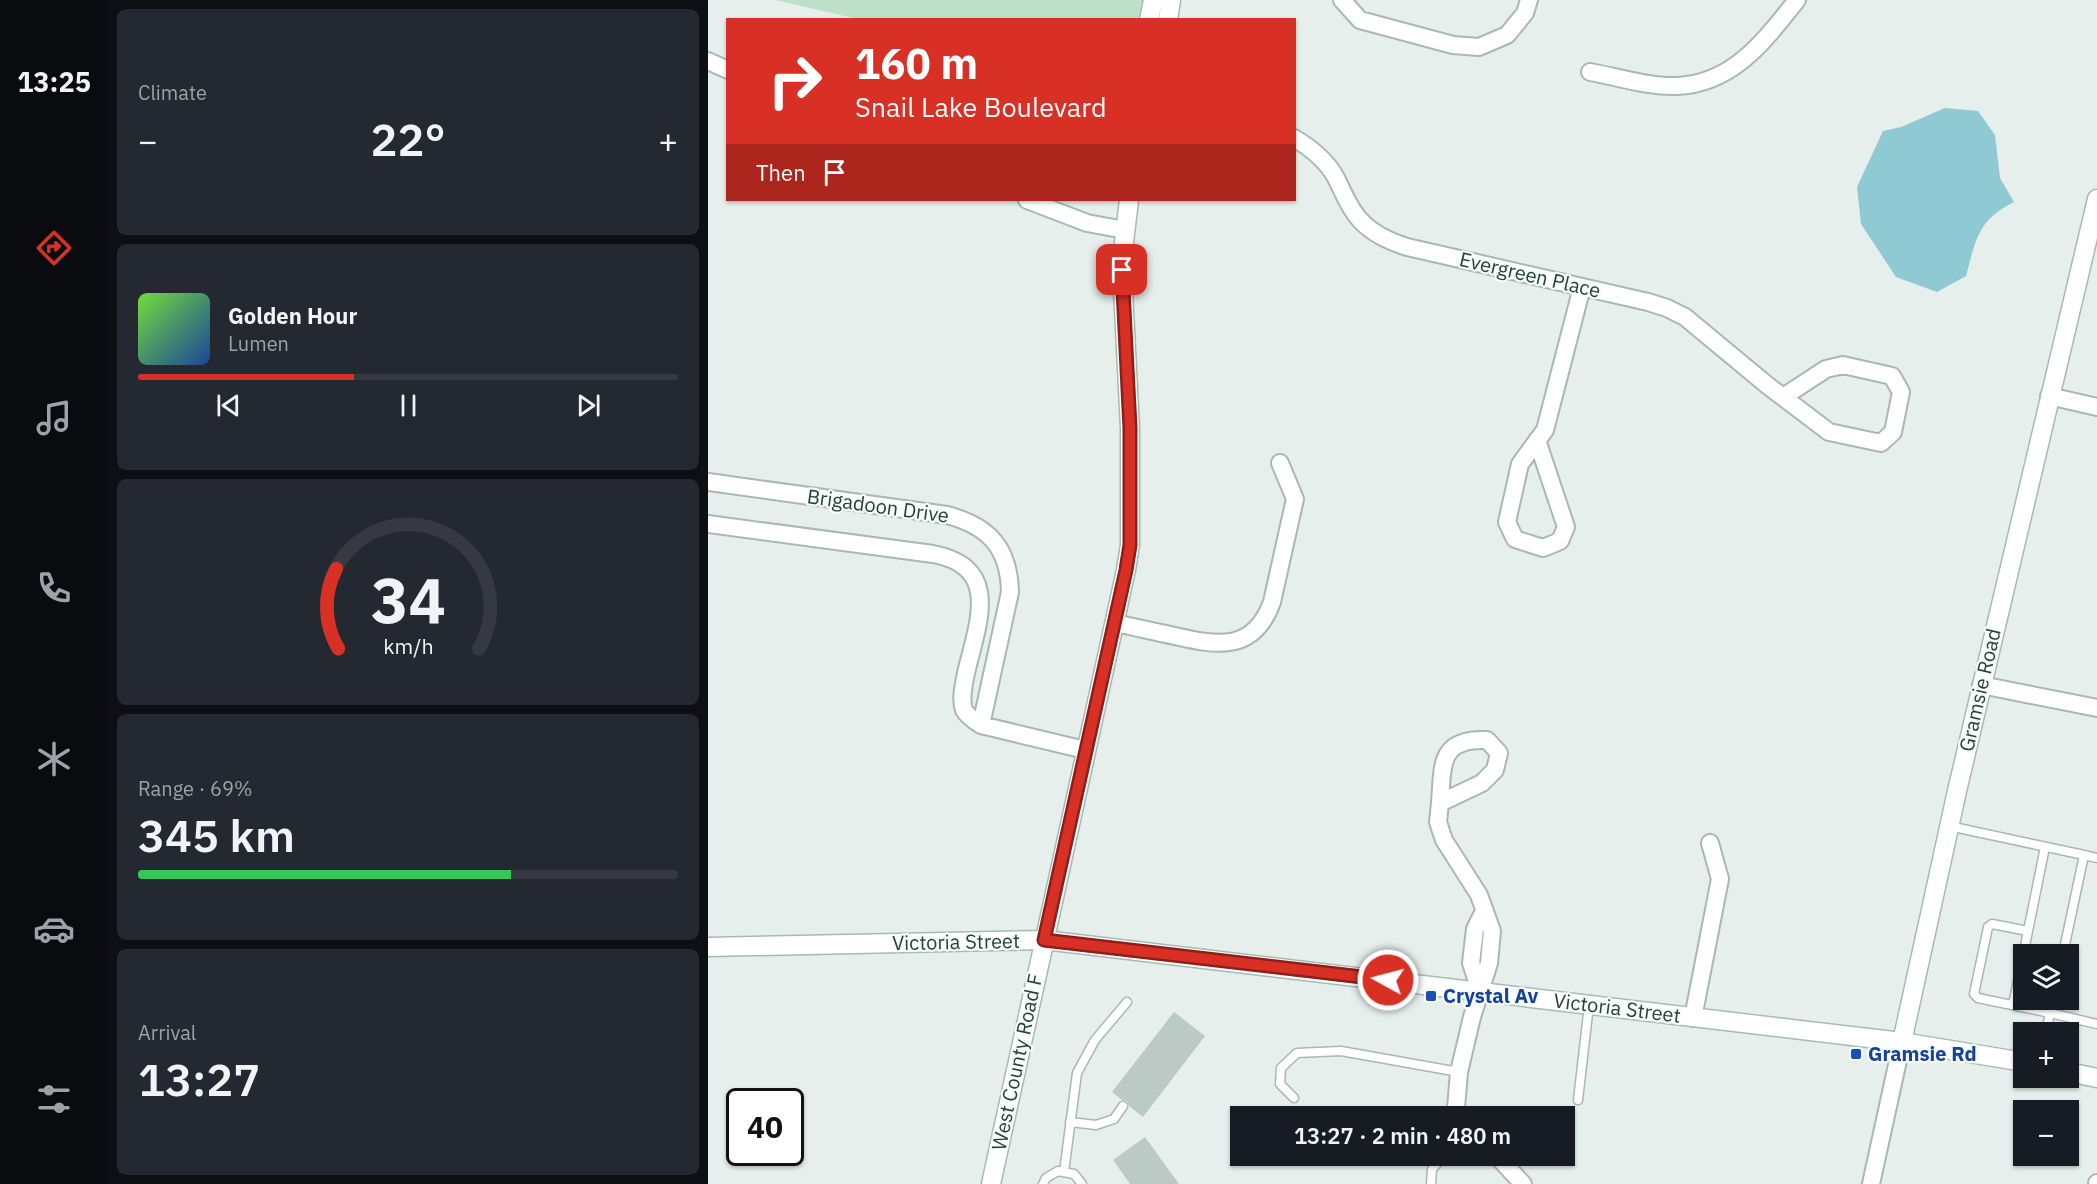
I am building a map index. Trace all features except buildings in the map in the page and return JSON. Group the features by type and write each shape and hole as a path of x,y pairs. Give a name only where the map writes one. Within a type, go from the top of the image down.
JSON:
{"street":[{"path":"1149,18 1153,0"},
{"path":"1168,18 1171,0"},
{"path":"1342,0 1360,20 1454,45 1479,47 1507,35 1525,13 1529,0"},
{"path":"1590,72 1675,86 1696,84 1713,78 1751,55 1797,0"},
{"path":"708,61 726,69"},
{"name":"Evergreen Place","path":"1296,139 1309,146 1323,159 1335,175 1350,207 1360,221 1374,233 1390,242 1667,308 1685,317 1783,397 1829,432 1881,443 1893,432 1901,392 1892,376 1843,365 1826,369 1783,397"},
{"name":"Gramsie Road","path":"1870,1184 1981,685 2097,199"},
{"path":"1030,201 1087,223 1125,230"},
{"name":"West County Road F","path":"991,1184 1130,545 1130,428 1122,270 1129,201"},
{"path":"1537,440 1566,527 1560,541 1543,548 1515,539 1507,522 1520,464 1537,440 1545,429 1582,287"},
{"path":"2049,396 2097,407"},
{"path":"1114,623 1222,645 1243,638 1259,626 1272,602 1295,499 1280,463"},
{"name":"Brigadoon Drive","path":"708,482 947,514 977,525 989,535 1006,561 1010,576 1010,592 981,725 970,718 964,709 962,699 981,601 978,583 964,565 933,554 708,524"},
{"path":"1981,685 2097,708"},
{"path":"981,725 1085,750"},
{"path":"1440,803 1438,822 1444,840 1479,895 1492,932 1489,963 1472,1017 1459,1072 1456,1106"},
{"path":"1693,1018 1720,879 1710,843"},
{"name":"Victoria Street","path":"708,947 1044,940 1902,1042 2013,1060"},
{"path":"2079,1074 2097,1078"},
{"path":"1506,1166 1523,1184"}],"lane":[{"path":"1949,826 2097,858"},
{"path":"2025,944 2044,847"},
{"path":"2065,944 2084,855"},
{"path":"2013,1005 1978,998 1974,994 1988,927 1992,924 2028,931"},
{"path":"1064,1172 1077,1073 1095,1040 1127,1002"},
{"path":"1578,1100 1589,1005"},
{"path":"2036,1010 2097,1024"},
{"path":"2048,1022 2051,1010"},
{"path":"1294,1098 1280,1084 1281,1068 1297,1053 1341,1051 1459,1072"},
{"path":"1070,1122 1096,1125 1114,1119 1123,1106"},
{"path":"1431,1184 1432,1169 1435,1166"},
{"path":"1043,1184 1046,1178 1058,1171 1074,1174 1082,1184"}],"green space":[{"path":"775,0 1147,0 1144,18 853,18"}],"water":[{"path":"1945,108 1978,111 1995,135 2000,178 2014,202 1993,216 1980,232 1966,276 1937,292 1896,277 1861,224 1857,187 1883,131 1901,127"}],"place":[{"name":"Crystal Av","path":"1431,996"},
{"name":"Gramsie Rd","path":"1856,1054"}],"route":[{"path":"1122,270 1130,428 1130,545 1044,940 1388,980"}]}
